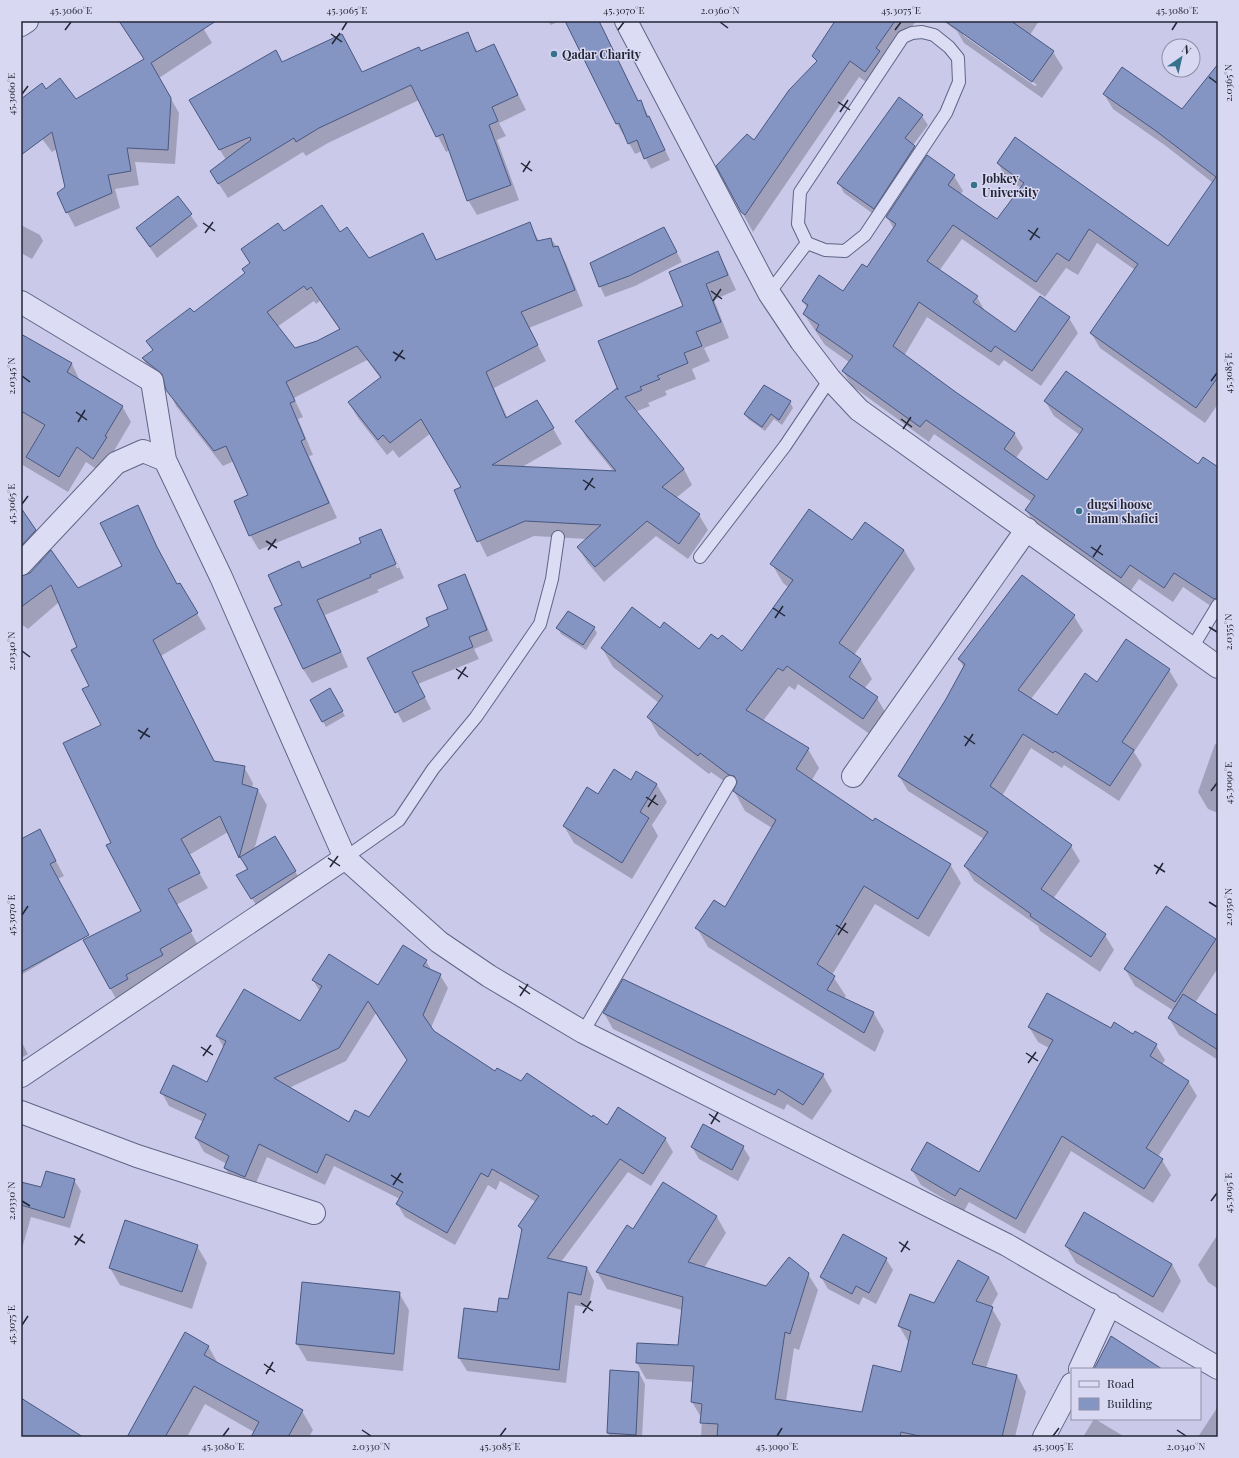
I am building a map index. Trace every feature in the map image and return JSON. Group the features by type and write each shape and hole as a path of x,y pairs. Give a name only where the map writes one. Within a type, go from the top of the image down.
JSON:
{"street":[{"path":"21,26 27,21"},
{"path":"626,21 769,293 801,341 830,379 859,410 1218,667"},
{"path":"21,302 152,381 165,460 221,577 345,858 439,942 489,976 583,1032 1007,1245 1218,1368"},
{"path":"21,564 116,463 143,451 165,460"},
{"path":"853,776 1027,529"},
{"path":"21,1076 345,858"},
{"path":"21,1112 137,1156 314,1213"},
{"path":"1080,1368 1110,1304"},
{"path":"1044,1437 1071,1386"}],"lane":[{"path":"922,32 934,35 949,47 958,58 959,82 946,113 865,235 845,251 825,250 807,243 798,224 800,192 903,37 912,33 922,32"},
{"path":"769,293 807,243"},
{"path":"700,557 785,446 830,379"},
{"path":"345,858 399,820 433,769 476,717 540,624 552,579 558,537"},
{"path":"1192,648 1218,605"},
{"path":"583,1032 730,782"}],"building":[{"path":"119,21 216,21 151,63 171,98 168,150 127,148 131,171 108,175 112,193 66,213 57,193 65,187 52,132 21,155 21,99 42,83 46,89 60,78 76,99 144,59"},
{"path":"565,21 599,21 638,101 641,100 647,117 649,116 665,150 644,159 637,140 628,144 619,123 616,124"},
{"path":"835,21 895,21 876,48 880,51 865,72 850,61 745,215 741,212 716,166 747,134 754,140 789,90 817,61 812,56"},
{"path":"945,21 1011,21 1054,51 1032,82"},
{"path":"468,32 476,52 494,44 518,95 492,107 498,121 489,125 511,185 467,201 443,134 436,137 411,85 319,128 296,142 294,138 218,184 210,171 251,140 250,137 219,150 189,100 276,50 282,62 342,34 362,72 419,47 421,51"},
{"path":"1218,64 1218,377 1196,408 1090,333 1138,264 1089,229 1069,261 1057,253 1036,282 953,225 927,261 978,296 973,302 1015,332 1040,296 1070,317 1032,371 995,346 991,352 919,302 893,346 1015,433 1004,449 1047,480 1083,429 1044,401 1066,371 1198,464 1203,457 1218,467 1218,598 1214,599 1174,573 1164,588 1130,565 1121,578 1025,510 1035,496 926,420 920,427 842,371 853,356 816,330 819,325 803,314 808,305 802,301 819,275 843,291 862,264 867,267 896,224 886,217 927,155 955,175 948,185 997,219 1024,183 997,163 1015,137 1168,246 1216,177 1156,131 1103,94 1122,67 1182,109"},
{"path":"899,97 923,115 905,138 915,146 874,209 837,183"},
{"path":"178,196 192,214 150,247 136,228"},
{"path":"322,205 340,232 347,227 369,258 423,233 436,260 530,222 537,241 551,238 553,247 558,246 575,290 521,312 538,345 486,372 506,418 537,400 554,428 492,465 616,471 575,421 617,388 618,390 598,341 683,306 669,272 718,251 728,275 706,284 721,322 696,332 702,346 684,353 688,363 657,376 660,379 640,387 642,390 625,397 684,469 662,487 700,514 679,544 647,521 595,567 577,547 601,525 525,521 477,542 454,490 461,487 421,419 390,443 383,435 378,440 348,402 381,377 357,346 286,382 295,401 290,403 305,439 301,441 329,503 249,536 234,501 248,495 226,446 214,451 166,390 162,374 142,358 153,350 146,341 190,308 194,312 245,273 242,269 250,263 241,249 278,223 284,231","holes":["304,286 307,290 311,287 340,329 317,341 295,348 267,312"]},
{"path":"664,227 677,252 629,276 599,287 590,263"},
{"path":"21,334 72,363 67,372 123,406 105,436 107,437 93,459 77,447 59,477 26,457 45,425 21,411"},
{"path":"764,385 791,401 779,420 771,414 762,427 744,414"},
{"path":"138,505 157,547 177,584 180,583 198,613 153,640 214,761 245,766 242,784 258,789 239,858 220,816 181,839 200,873 168,889 192,931 160,949 163,955 126,975 128,979 110,989 83,940 141,911 106,845 111,843 63,743 101,725 82,689 89,686 71,650 77,647 51,585 21,607 21,576 30,573 51,550 78,588 122,566 100,523"},
{"path":"21,508 36,530 21,546"},
{"path":"809,509 852,540 865,522 904,550 839,643 861,659 849,677 878,697 863,719 787,666 783,671 778,668 746,710 809,748 796,769 873,821 875,818 951,864 918,919 864,886 817,964 835,976 827,990 874,1012 864,1033 695,928 714,900 725,907 776,820 733,791 737,782 734,776 729,775 700,753 698,756 647,717 663,696 601,648 632,607 660,628 664,622 699,649 711,634 718,639 722,635 742,651 793,580 770,564"},
{"path":"381,529 396,564 370,575 371,577 317,600 341,652 303,669 274,608 282,605 268,575 299,561 302,568 361,543 359,538"},
{"path":"465,574 487,630 469,637 473,647 412,672 425,697 395,713 367,658 429,626 426,618 448,609 438,585"},
{"path":"1022,575 1075,615 1018,690 1057,715 1085,673 1097,682 1126,639 1170,669 1122,742 1134,750 1110,786 1055,751 1053,753 1023,734 990,786 1072,845 1041,889 1106,934 1091,957 1030,916 1031,914 964,866 988,832 898,776 946,699 965,664 958,659"},
{"path":"568,611 595,627 583,645 556,628"},
{"path":"330,688 343,711 322,722 310,700"},
{"path":"614,769 631,780 636,771 657,784 640,812 649,818 622,863 563,826 587,787 598,794"},
{"path":"40,829 56,861 50,864 89,935 21,972 21,839"},
{"path":"275,836 296,871 251,899 236,875 248,869 240,857"},
{"path":"1166,906 1216,939 1175,1002 1124,969"},
{"path":"403,945 427,960 423,966 441,974 423,1015 434,1031 495,1071 497,1068 521,1081 527,1073 592,1117 593,1115 607,1125 618,1107 666,1138 643,1174 620,1159 547,1258 587,1267 581,1295 568,1292 559,1370 458,1358 464,1308 497,1312 499,1298 508,1299 522,1229 518,1226 539,1196 492,1169 488,1177 481,1173 447,1233 396,1204 403,1192 326,1154 317,1173 259,1144 245,1177 224,1168 229,1156 195,1138 206,1114 160,1093 173,1065 207,1082 226,1041 216,1036 244,989 300,1021 322,986 312,980 329,954 378,985","holes":["368,1001 407,1060 369,1117 355,1110 349,1122 274,1078 339,1048"]},
{"path":"623,979 824,1074 803,1105 778,1089 775,1095 603,1013"},
{"path":"1047,993 1111,1028 1114,1022 1133,1034 1135,1031 1157,1044 1150,1056 1189,1081 1146,1148 1163,1159 1144,1189 1062,1136 1016,1219 960,1188 955,1196 911,1170 927,1142 979,1172 1053,1040 1028,1027"},
{"path":"1183,994 1218,1016 1218,1050 1168,1018"},
{"path":"703,1124 744,1146 732,1170 691,1147"},
{"path":"46,1171 75,1179 64,1218 21,1205 21,1182 41,1187"},
{"path":"663,1182 717,1216 688,1262 766,1286 789,1257 809,1273 790,1334 785,1332 775,1399 862,1412 873,1365 901,1372 911,1331 898,1326 910,1294 934,1303 958,1260 989,1277 976,1301 993,1307 972,1364 1017,1375 1002,1437 924,1437 901,1432 900,1437 717,1437 718,1424 700,1423 702,1404 691,1402 694,1366 636,1363 637,1343 678,1345 683,1297 596,1272 627,1225 633,1229"},
{"path":"1084,1212 1172,1264 1153,1297 1065,1246"},
{"path":"125,1220 198,1245 182,1292 109,1268"},
{"path":"843,1234 887,1258 869,1293 856,1286 852,1294 820,1277"},
{"path":"302,1282 400,1292 394,1354 296,1344"},
{"path":"185,1332 209,1346 204,1355 303,1410 288,1437 251,1437 259,1422 194,1386 165,1437 127,1437"},
{"path":"1111,1336 1160,1368 1095,1368"},
{"path":"610,1370 639,1372 636,1435 607,1433"},
{"path":"21,1398 83,1437 21,1437"}],"place":[{"name":"Qadar Charity","path":"554,54"},
{"name":"Jobkey University","path":"974,185"},
{"name":"dugsi hoose imam shafici","path":"1079,511"}]}
